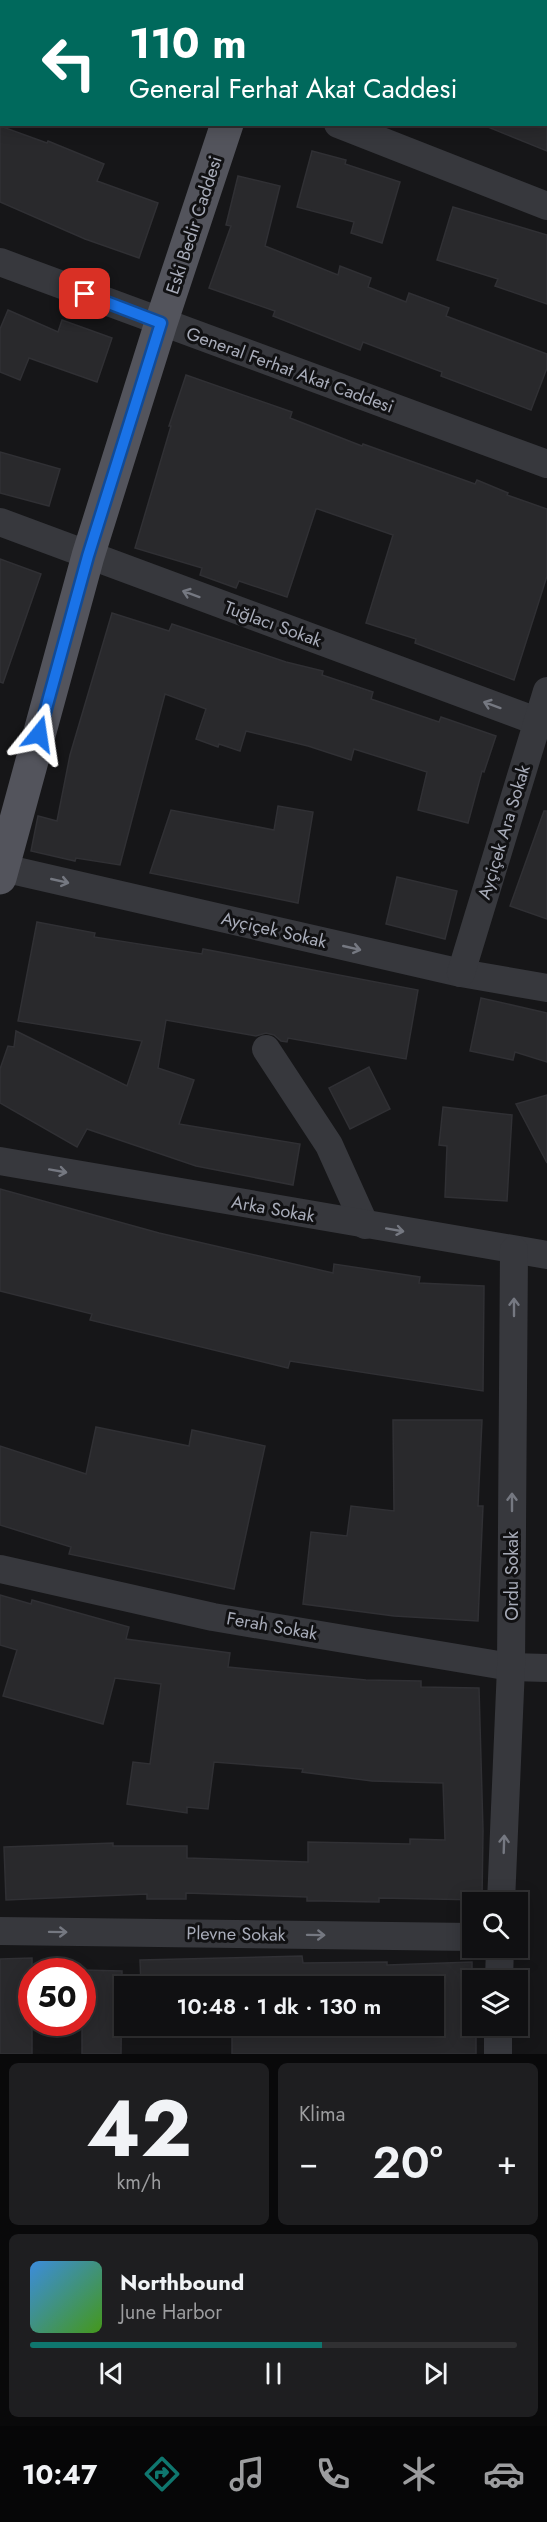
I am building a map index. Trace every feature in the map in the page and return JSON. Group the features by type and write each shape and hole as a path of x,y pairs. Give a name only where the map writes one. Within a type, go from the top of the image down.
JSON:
{"main road":[{"name":"Eski Bedir Caddesi","path":"1,873 88,556 161,323 226,126"}],"street":[{"path":"343,126 547,206"},
{"name":"General Ferhat Akat Caddesi","path":"0,262 547,464"},
{"name":"Tuğlacı Sokak","path":"0,522 542,724"},
{"name":"Ayçiçek Ara Sokak","path":"461,973 542,724 547,691"},
{"name":"Ayçiçek Sokak","path":"1,873 461,973 547,988"},
{"path":"266,1049 329,1145 365,1225"},
{"name":"Arka Sokak","path":"0,1161 547,1255"},
{"name":"Ordu Sokak","path":"501,1892 511,1667 514,1250"},
{"name":"Ferah Sokak","path":"0,1569 213,1617 511,1667 547,1668"},
{"name":"Plevne Sokak","path":"0,1931 462,1937"},
{"path":"498,2036 498,2054"}],"building":[{"path":"0,126 47,143 48,141 104,164 97,181 158,203 139,258 85,239 0,202"},
{"path":"485,126 547,126 547,151"},
{"path":"312,151 346,160 345,164 400,182 382,243 351,233 354,222 297,207"},
{"path":"238,176 280,186 265,246 338,275 340,266 371,278 368,287 406,302 409,293 449,308 446,316 547,354 547,368 531,410 441,376 442,372 363,342 360,350 273,316 275,311 209,288 231,226 226,225"},
{"path":"453,207 547,235 547,304 495,286 498,279 437,260"},
{"path":"8,310 58,332 62,320 112,338 97,382 29,358 20,380 0,372 0,329"},
{"path":"186,375 292,412 290,418 362,446 363,444 475,484 477,480 508,493 507,495 547,509 547,576 514,680 415,643 416,639 366,623 393,535 316,509 287,597 239,581 236,588 200,575 202,568 135,548 171,426 169,426"},
{"path":"0,452 60,469 49,506 0,493"},
{"path":"0,559 41,574 3,683 0,682"},
{"path":"112,613 169,631 172,624 286,662 323,671 322,675 373,692 371,699 439,722 441,717 496,736 484,772 482,771 468,823 418,810 427,772 354,749 351,760 308,746 246,731 240,751 219,744 218,747 196,739 206,709 165,694 120,865 76,858 75,861 31,851 38,816 57,821 70,755"},
{"path":"278,806 313,812 298,903 150,873 171,810 274,830"},
{"path":"544,811 547,811 547,919 510,906"},
{"path":"397,877 457,891 445,939 386,924"},
{"path":"37,922 95,933 94,937 202,954 203,949 418,990 406,1059 288,1038 287,1042 281,1041 274,1035 266,1033 256,1036 166,1020 158,1068 194,1080 179,1124 300,1144 293,1185 196,1166 87,1129 77,1147 0,1103 0,1069 8,1046 14,1047 16,1031 127,1086 142,1041 18,1021"},
{"path":"481,998 547,1013 547,1062 515,1052 513,1060 470,1051"},
{"path":"369,1067 390,1109 350,1129 329,1088"},
{"path":"547,1095 547,1163 516,1104"},
{"path":"443,1107 512,1115 507,1201 445,1197 447,1146 439,1145"},
{"path":"0,1189 159,1233 333,1273 334,1264 420,1277 419,1283 484,1286 483,1391 290,1361 288,1368 90,1320 92,1314 0,1291"},
{"path":"393,1420 482,1420 478,1506 483,1506 478,1621 394,1616 303,1604 311,1532 347,1536 351,1506 394,1511"},
{"path":"96,1427 189,1446 192,1430 265,1446 234,1589 69,1554 71,1547 0,1525 0,1446 86,1474"},
{"path":"0,1595 31,1604 32,1600 129,1627 126,1639 230,1653 228,1667 366,1680 421,1681 421,1687 479,1688 483,1830 482,1892 462,1892 462,1900 379,1898 379,1902 307,1901 307,1897 186,1893 186,1899 147,1899 147,1894 6,1900 4,1847 113,1843 113,1846 187,1846 187,1858 308,1862 308,1842 410,1844 410,1839 445,1840 443,1783 372,1781 302,1772 303,1769 214,1762 208,1809 187,1807 187,1813 127,1804 133,1762 150,1764 161,1684 115,1678 103,1724 3,1696 17,1650 0,1645"},
{"path":"302,1956 303,1963 387,1962 387,1965 472,1962 472,1970 462,1970 462,2036 476,2036 476,2054 232,2054 232,2036 444,2036 444,1976 141,1976 140,1960"},
{"path":"18,1958 18,2036 32,2036 32,2054 0,2054 0,1959"},
{"path":"96,1970 122,1971 122,1976 114,1976 114,2036 121,2036 121,2054 82,2054 82,2036 96,2036"}],"route":[{"path":"39,734 88,556 161,323 85,294"}]}
